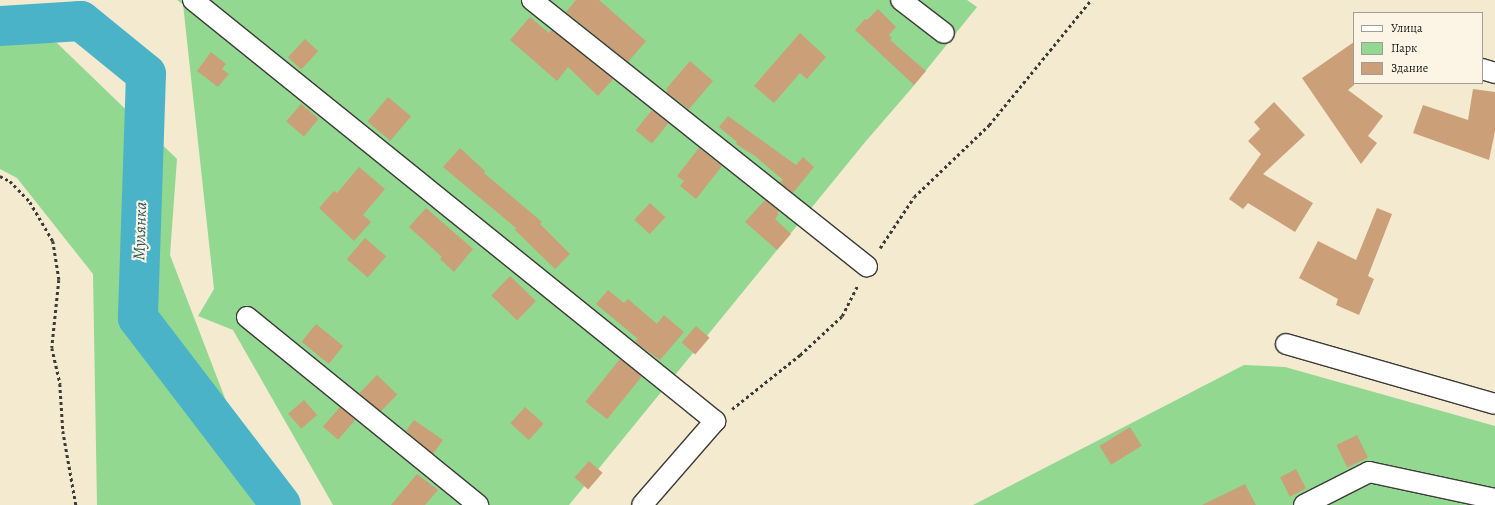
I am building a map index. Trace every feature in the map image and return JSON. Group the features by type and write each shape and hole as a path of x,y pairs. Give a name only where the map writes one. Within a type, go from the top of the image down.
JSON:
{"street":[{"path":"193,0 716,421 642,505"},
{"path":"532,0 867,266"},
{"path":"901,0 944,34"},
{"path":"1483,69 1495,73"},
{"path":"247,318 478,505"},
{"path":"1286,344 1495,404"},
{"path":"1304,505 1369,472 1495,499"}],"path":[{"path":"716,421 800,355 842,316 867,266 914,197 989,125 1091,0"},
{"path":"0,176 10,181 30,202 53,241 59,280 52,348 60,384 62,430 76,505"}],"green space":[{"path":"177,0 967,0 977,7 569,505 333,505 233,330 198,316 214,289 183,4"},
{"path":"0,30 57,43 177,159 170,255 266,505 97,505 93,274 17,178 0,169"},
{"path":"1244,365 1285,367 1495,426 1495,505 973,505"}],"building":[{"path":"576,0 599,0 646,41 628,62 566,12"},
{"path":"878,9 896,27 889,35 892,38 890,40 926,71 914,85 855,30 865,19 867,20"},
{"path":"530,17 549,33 552,30 613,79 598,96 568,67 557,81 510,40"},
{"path":"800,33 826,57 807,79 800,73 774,103 754,86"},
{"path":"305,39 318,51 301,70 288,57"},
{"path":"1353,43 1354,85 1348,90 1383,116 1368,136 1377,143 1361,164 1302,78"},
{"path":"211,52 226,64 222,69 229,74 218,87 197,71"},
{"path":"690,61 713,81 689,109 666,92 668,90 666,89"},
{"path":"1473,89 1495,92 1495,131 1489,160 1413,133 1423,105 1468,120"},
{"path":"388,97 411,116 390,141 367,122"},
{"path":"1274,102 1305,135 1263,174 1313,203 1295,232 1248,203 1243,209 1229,199 1261,154 1248,141 1260,129 1254,122"},
{"path":"301,104 319,119 304,136 286,122"},
{"path":"652,110 668,123 652,143 636,130"},
{"path":"728,116 796,165 803,157 814,167 793,193 780,182 783,180 755,156 736,144 737,142 719,127"},
{"path":"460,148 485,171 484,173 542,222 540,224 570,254 555,269 515,230 516,228 443,167"},
{"path":"699,148 722,166 696,199 680,186 684,181 677,176"},
{"path":"359,167 385,189 363,215 371,222 354,241 319,208 334,191 337,193"},
{"path":"765,200 779,211 777,213 779,214 775,219 791,234 777,250 745,222"},
{"path":"650,203 665,217 650,234 634,220"},
{"path":"426,208 473,249 454,272 440,259 442,257 409,227"},
{"path":"1377,208 1392,214 1368,276 1374,279 1359,315 1336,305 1338,299 1299,278 1318,241 1356,260"},
{"path":"365,238 386,256 368,278 347,259"},
{"path":"510,276 536,301 517,320 491,295"},
{"path":"608,290 624,303 628,299 657,324 664,315 684,332 660,360 635,342 638,339 596,304"},
{"path":"316,324 343,346 329,364 302,342"},
{"path":"696,326 710,338 695,354 682,343"},
{"path":"620,359 642,377 607,419 585,402"},
{"path":"377,375 397,394 380,412 360,393"},
{"path":"304,400 317,415 301,429 288,414"},
{"path":"340,407 355,420 338,440 323,427"},
{"path":"525,407 544,424 529,440 510,423"},
{"path":"414,420 443,440 433,454 406,431"},
{"path":"1130,427 1142,446 1111,465 1099,446"},
{"path":"1357,435 1368,457 1347,468 1336,445"},
{"path":"589,461 603,473 588,489 575,478"},
{"path":"1296,469 1306,489 1290,497 1280,477"},
{"path":"417,474 438,490 425,505 391,505"},
{"path":"1245,484 1256,505 1202,505"}],"waterway":[{"name":"Мулянка","path":"0,26 81,21 146,74 138,318 281,505"}]}
